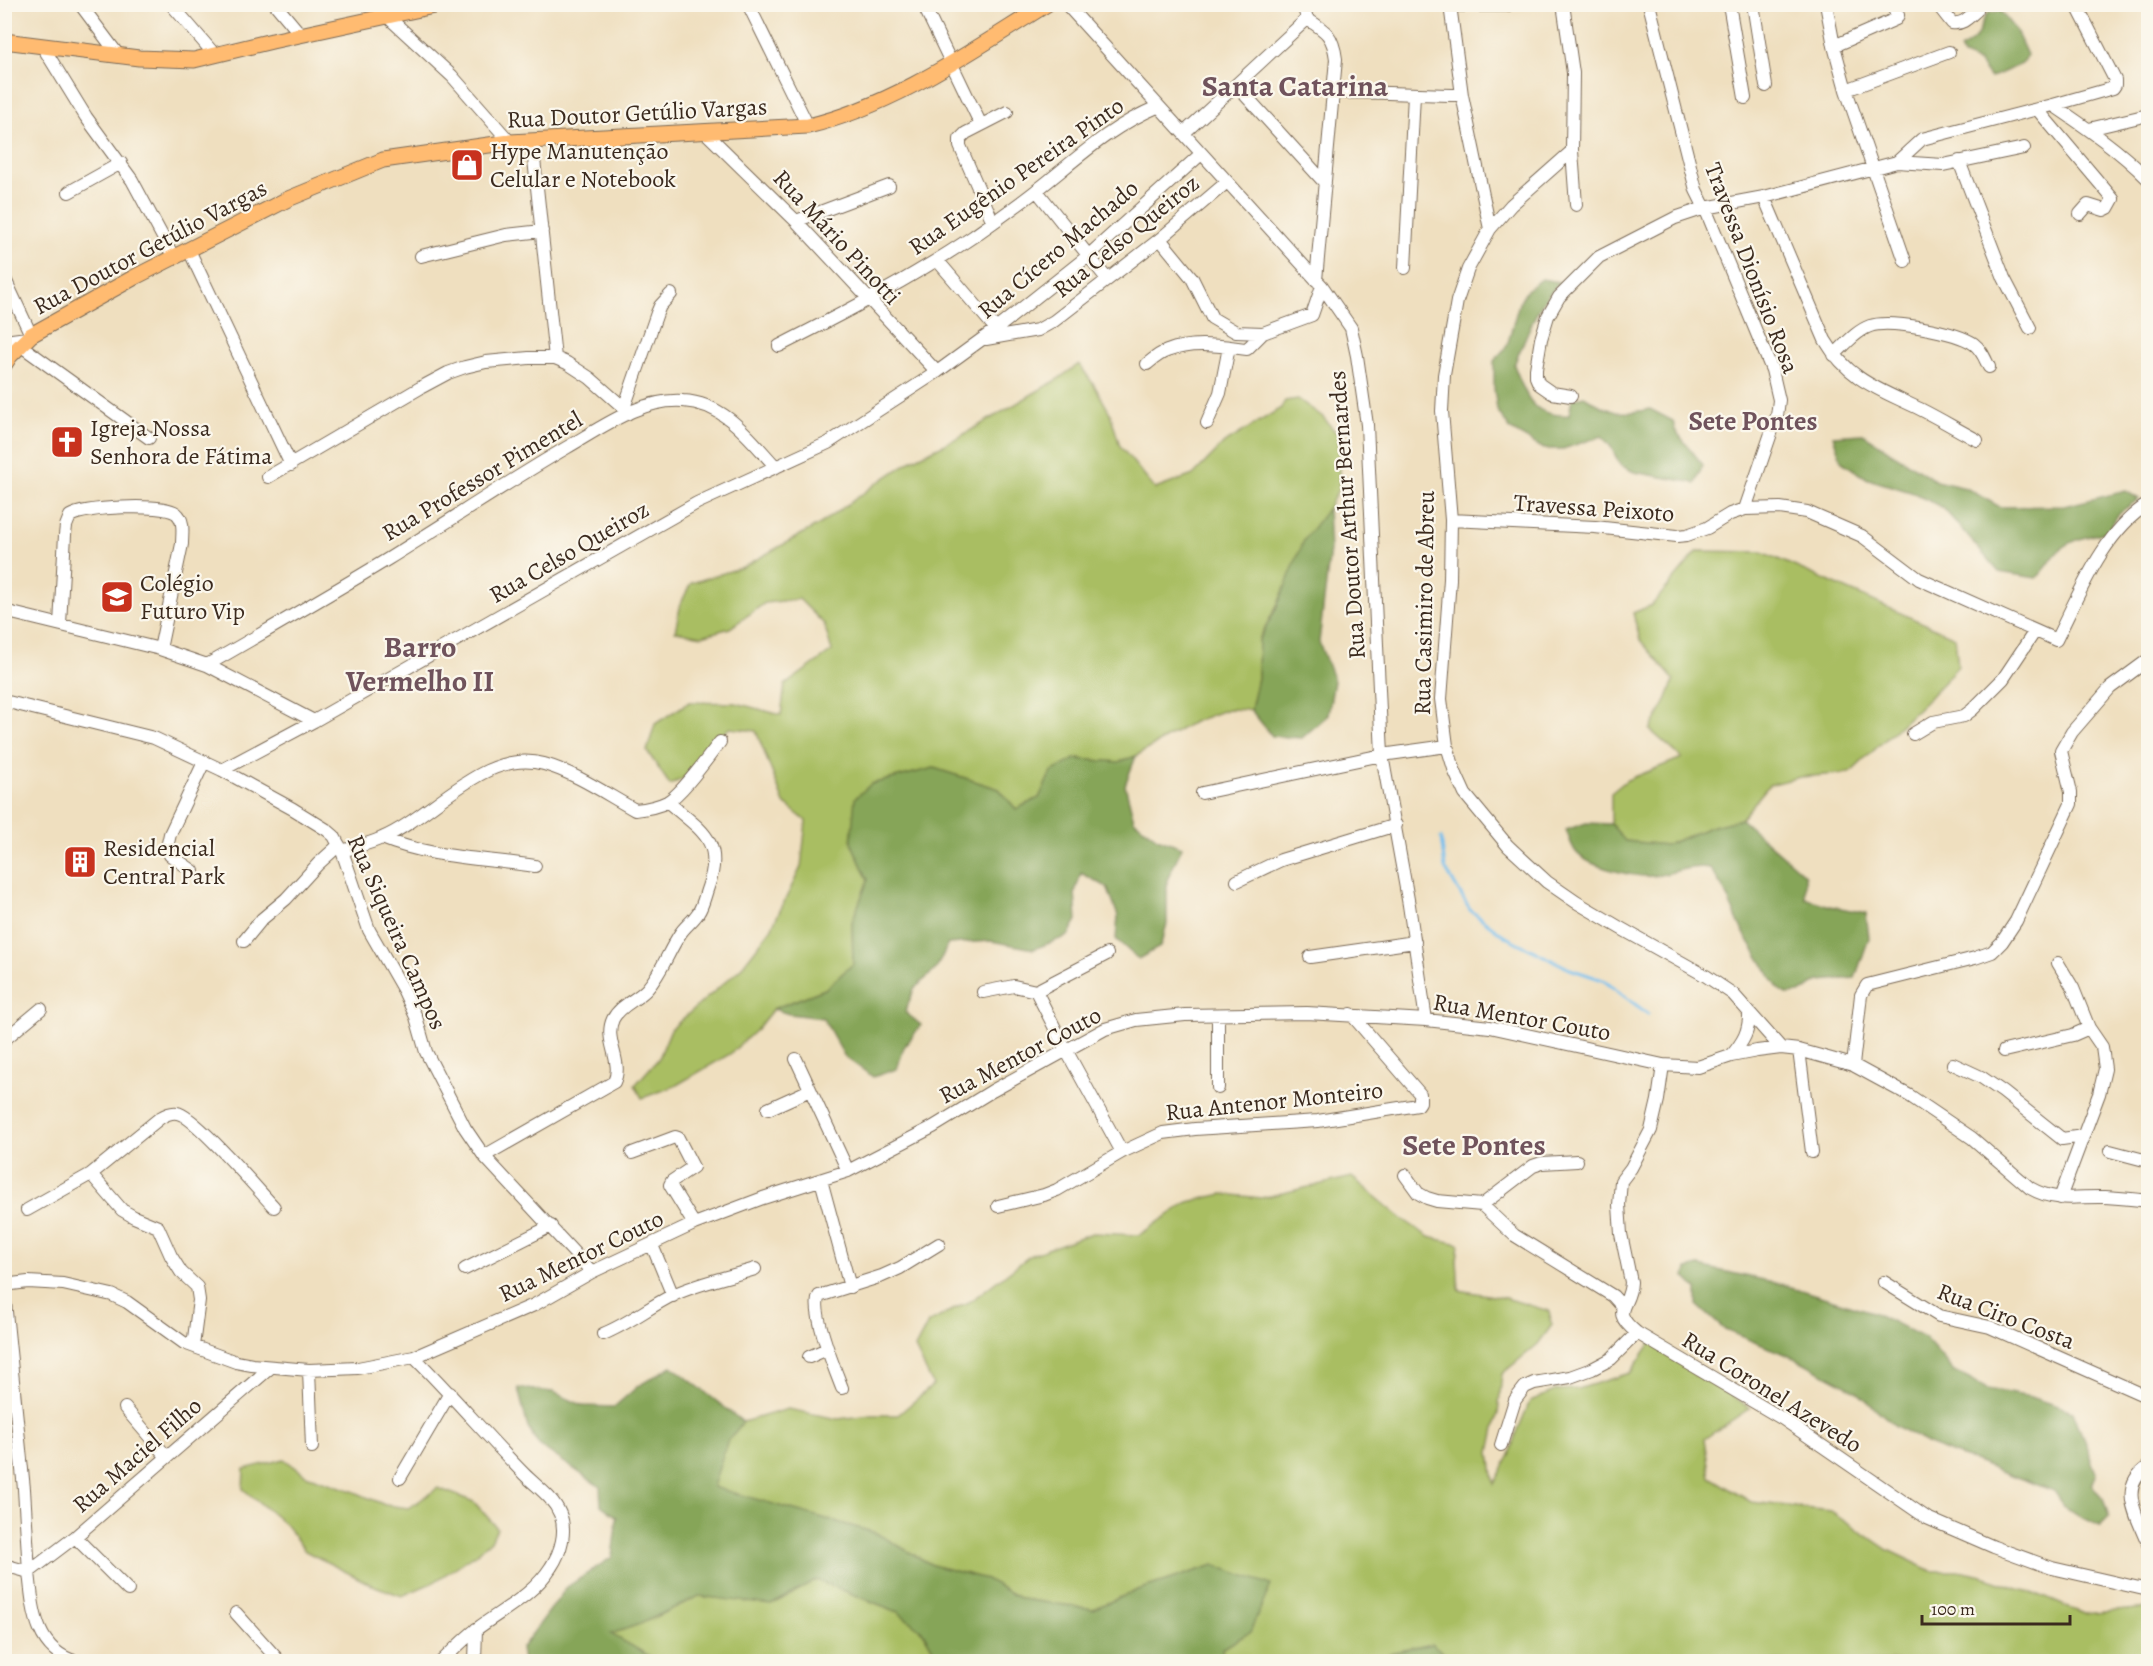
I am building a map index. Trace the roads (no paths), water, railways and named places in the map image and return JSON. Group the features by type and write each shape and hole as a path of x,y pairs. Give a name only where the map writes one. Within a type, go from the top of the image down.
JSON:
{"main road":[{"path":"4,41 157,60 194,60 395,12 443,4"},
{"name":"Rua Doutor Getúlio Vargas","path":"4,365 26,340 174,258 303,192 383,160 532,140 808,126 835,120 906,89 1047,4"},
{"path":"1448,5 1507,4"}],"street":[{"path":"80,4 119,56"},
{"path":"171,4 215,55"},
{"path":"276,4 302,34"},
{"path":"748,4 808,126"},
{"path":"923,4 981,125"},
{"name":"Rua Doutor Arthur Bernardes","path":"1066,4 1319,283 1351,328 1358,356 1367,425 1382,755 1396,825 1426,1020"},
{"path":"1160,239 1192,278 1212,318 1236,333 1263,333 1312,315 1319,283 1336,59 1334,44 1328,32 1307,19 1303,4"},
{"path":"1563,4 1574,74 1572,151 1576,206"},
{"name":"Travessa Dionísio Rosa","path":"1649,4 1696,190 1772,370 1779,400 1777,416 1745,509"},
{"path":"1730,4 1745,98"},
{"path":"1753,4 1766,86"},
{"path":"1826,4 1846,90 1905,261"},
{"path":"1834,46 1896,19 1898,15 1890,4"},
{"path":"1937,4 1952,23 1958,24 1977,10"},
{"path":"1897,162 1922,139 2114,87 2115,80 2076,4"},
{"path":"1448,5 1462,95 1491,229"},
{"path":"395,12 510,142"},
{"path":"1184,133 1307,19"},
{"path":"43,46 86,117 132,180 174,258"},
{"path":"1846,90 1949,52"},
{"path":"1236,86 1325,183"},
{"path":"1333,93 1377,91 1414,95 1462,95"},
{"path":"1405,268 1414,95"},
{"path":"2053,105 2126,156 2148,179"},
{"name":"Rua Eugênio Pereira Pinto","path":"779,346 868,301 938,260 1037,191 1099,139 1132,118 1157,107"},
{"path":"2037,109 2113,199 2108,208 2104,210 2088,205 2080,214"},
{"path":"993,222 960,143 961,136 1007,112"},
{"path":"2089,129 2148,115"},
{"name":"Rua Mário Pinotti","path":"705,132 796,221 868,301 937,372"},
{"path":"532,140 555,358"},
{"path":"1571,396 1544,389 1536,377 1541,339 1548,316 1559,297 1599,257 1675,218 1705,208 1764,197 1897,162 1943,165 2024,148"},
{"name":"Rua Casimiro de Abreu","path":"1572,151 1511,205 1491,229 1468,269 1456,301 1444,375 1442,411 1451,520 1450,579 1441,699 1447,746 1465,794 1508,846 1547,882 1576,902 1706,976 1732,994 1781,1048"},
{"name":"Rua Cícero Machado","path":"937,372 983,339 1088,256 1202,154"},
{"path":"1959,161 2004,278 2030,328"},
{"path":"69,192 121,163"},
{"name":"Rua Celso Queiroz","path":"983,339 1038,330 1054,321 1160,239 1227,182"},
{"path":"796,221 889,186"},
{"path":"1037,191 1107,279"},
{"path":"1764,197 1825,340 1834,355 1876,390 1923,411 1977,440"},
{"path":"421,256 506,235 542,231"},
{"path":"189,250 291,465"},
{"path":"938,260 996,329"},
{"path":"4,277 26,340 149,438"},
{"path":"268,477 420,387 448,373 486,362 555,358 590,378 626,411 657,313 671,294"},
{"path":"1834,355 1857,334 1870,326 1895,324 1948,333 1963,338 1980,350 1989,367"},
{"path":"1147,364 1165,351 1188,345 1247,349 1263,333"},
{"name":"Rua Doutor Getúlio Vargas","path":"4,345 12,340 26,340"},
{"path":"1207,423 1220,393 1229,347"},
{"name":"Rua Celso Queiroz","path":"222,770 314,722 697,503 828,442 937,372"},
{"name":"Rua Professor Pimentel","path":"207,665 387,560 521,474 626,411 669,401 705,404 722,412 737,425 776,467"},
{"name":"Travessa Peixoto","path":"1451,520 1595,527 1677,536 1707,528 1730,514 1745,509 1780,508 1808,512 1862,536 1919,579 2056,640 2097,559 2135,513 2148,504"},
{"path":"60,624 65,535 70,516 85,510 149,507 165,509 176,513 181,518 183,527 182,544 160,650"},
{"path":"4,611 160,650 207,665 314,722"},
{"path":"1913,734 1933,722 1964,716 1972,710 2003,679 2036,631"},
{"path":"1853,1065 1861,995 1867,985 1975,958 1992,952 2002,942 2016,921 2071,804 2071,792 2061,751 2072,732 2110,688 2148,660"},
{"name":"Rua Siqueira Campos","path":"4,701 154,738 222,770 327,830 341,848 369,930 404,991 416,1017 426,1052 465,1128 484,1156 592,1272"},
{"path":"244,941 262,919 286,899 318,864 341,848 382,838 479,776 505,763 522,761 543,764 562,771 635,810 644,810 668,802 696,773 720,742"},
{"path":"1202,793 1382,755 1447,746"},
{"path":"194,871 170,855 168,843 170,834 204,762"},
{"path":"484,1156 614,1082 617,1071 610,1035 613,1018 619,1010 647,989 656,978 684,927 698,913 714,867 711,843 668,802"},
{"path":"1237,881 1281,860 1396,825"},
{"path":"382,838 441,855 535,866"},
{"path":"1310,957 1415,942"},
{"path":"983,992 1014,986 1036,991 1107,954"},
{"path":"2058,963 2073,988 2089,1028 2102,1047 2105,1069 2099,1094 2060,1198"},
{"path":"1036,991 1122,1152"},
{"path":"4,1040 41,1009"},
{"path":"1731,1056 1747,1034 1750,1024 1749,1011"},
{"name":"Rua Mentor Couto","path":"4,1284 28,1282 63,1284 112,1295 127,1302 184,1343 236,1362 270,1368 309,1370 358,1368 414,1357 534,1305 592,1272 694,1224 772,1195 848,1171 933,1127 992,1091 1105,1029 1136,1020 1164,1016 1307,1013 1426,1020 1490,1027 1663,1065 1698,1068 1731,1056 1781,1048 1799,1050 1853,1065 1910,1096 1972,1138 2030,1188 2046,1195 2060,1198 2104,1197 2148,1202"},
{"name":"Rua Antenor Monteiro","path":"998,1206 1057,1190 1122,1152 1163,1133 1318,1120 1418,1105 1420,1094 1351,1014"},
{"path":"1218,1016 1218,1088"},
{"path":"2004,1051 2073,1035 2089,1028"},
{"path":"1799,1050 1812,1152"},
{"path":"796,1059 848,1171"},
{"path":"1953,1064 1981,1077 2062,1138 2083,1136"},
{"path":"1405,1175 1418,1192 1427,1198 1482,1205 1514,1235 1613,1296 1622,1306 1631,1282 1621,1234 1619,1205 1621,1182 1651,1130 1663,1065"},
{"path":"768,1109 810,1090"},
{"path":"27,1210 91,1174 169,1113 177,1113 195,1124 274,1207"},
{"path":"632,1153 675,1137 678,1138 693,1167 672,1180 670,1185 694,1224"},
{"path":"2110,1151 2148,1161"},
{"path":"1482,1205 1533,1166 1542,1163 1577,1161"},
{"path":"91,1174 122,1210 158,1227 181,1272 197,1287 199,1308 193,1346"},
{"path":"821,1180 850,1287"},
{"path":"465,1269 551,1226"},
{"path":"842,1388 827,1349 817,1299 824,1294 900,1268 939,1244"},
{"path":"652,1245 673,1296"},
{"path":"603,1334 673,1296 712,1281 755,1269"},
{"name":"Rua Ciro Costa","path":"1884,1282 1939,1316 1990,1327 2148,1397"},
{"path":"4,1292 24,1489 29,1572 36,1619 43,1637 60,1659 77,1662"},
{"name":"Rua Coronel Azevedo","path":"1622,1306 1623,1318 1637,1333 1783,1419 1927,1518 1994,1547 2052,1568 2148,1590"},
{"path":"1501,1445 1515,1400 1525,1387 1534,1383 1570,1377 1592,1369 1611,1359 1637,1333"},
{"path":"809,1357 827,1349"},
{"path":"414,1357 525,1476 551,1499 560,1515 564,1529 560,1550 551,1568 528,1593 477,1629 441,1662"},
{"name":"Rua Maciel Filho","path":"29,1572 75,1537 270,1368"},
{"path":"309,1370 312,1447"},
{"path":"400,1478 450,1393"},
{"path":"125,1408 166,1456"},
{"path":"2148,1467 2137,1479 2131,1495 2134,1514 2148,1544"},
{"path":"75,1537 128,1590"},
{"path":"4,1565 29,1572"},
{"path":"236,1613 280,1662"},
{"path":"475,1662 477,1629"}],"waterway":[{"path":"1441,838 1445,868 1470,910 1506,937 1570,969 1603,980 1648,1014"}],"place":[{"name":"Hype Manutenção Celular e Notebook","path":"467,165"},
{"name":"Igreja Nossa Senhora de Fátima","path":"67,442"},
{"name":"Colégio Futuro Vip","path":"117,597"},
{"name":"Residencial Central Park","path":"80,862"}],"district":[{"name":"Santa Catarina","path":"1295,86"},
{"name":"Sete Pontes","path":"1753,421"},
{"name":"Barro Vermelho II","path":"420,664"},
{"name":"Sete Pontes","path":"1474,1145"}]}
